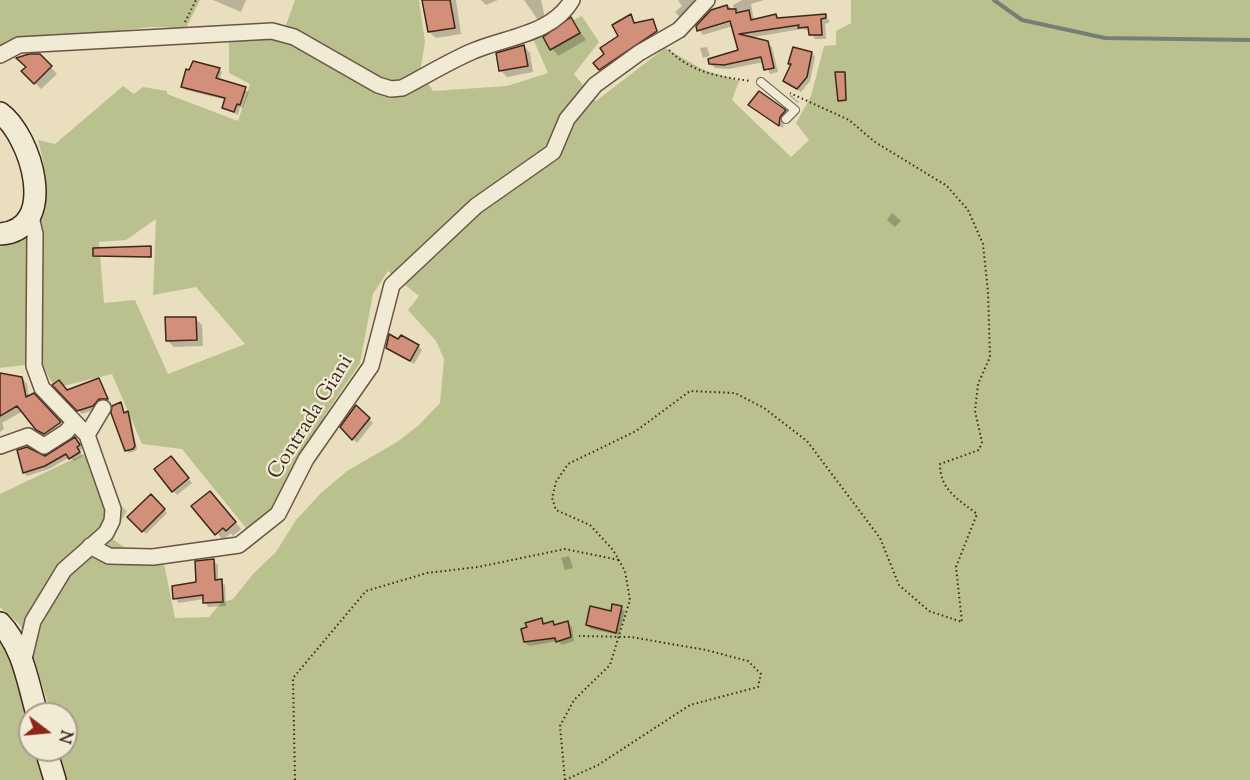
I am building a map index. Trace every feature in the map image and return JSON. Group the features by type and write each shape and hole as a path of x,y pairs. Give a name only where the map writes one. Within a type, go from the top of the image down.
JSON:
{"street":[{"path":"0,56 19,45 272,31 294,37 378,85 392,89 402,88 471,52 532,33 550,21 572,0"},
{"name":"Contrada Giani","path":"90,546 110,556 153,557 228,547 239,545 278,514 306,459 371,366 392,285 476,206 553,152 567,119 595,86 659,40 679,30 707,0"},
{"path":"0,113 11,121 31,165 36,197 31,217 35,234 34,366 37,378 42,388 87,435 113,510 112,521 106,533 64,570 33,621 23,663"},
{"path":"0,234 18,228 31,217"},
{"path":"87,435 103,408"},
{"path":"0,446 28,436 44,446 66,432 74,423"},
{"path":"0,623 8,631 23,663 34,702"},
{"path":"50,762 55,780"}],"lane":[{"path":"761,82 795,110 786,119"}],"path":[{"path":"177,38 196,0"},
{"path":"659,40 682,63 718,77 761,82"},
{"path":"579,636 620,639 631,637 748,661 761,674 758,687 690,705 598,765 565,780 560,726 574,700 610,665 620,639 630,600 625,571 613,550 590,525 556,510 552,498 556,482 568,464 636,431 690,391 735,393 764,408 807,441 880,538 899,585 929,611 962,622 957,567 977,514 952,494 940,478 940,464 979,450 982,442 975,411 978,384 990,357 988,292 983,244 968,210 947,186 875,142 849,120 788,92"},
{"path":"295,780 293,678 366,591 427,573 478,567 565,549 619,560"}],"green space":[{"path":"0,0 200,0 186,28 152,27 0,45"},
{"path":"295,0 419,0 425,42 420,72 433,91 507,86 548,73 533,39 582,16 599,42 574,74 596,101 665,48 704,70 739,81 732,100 791,157 809,140 796,123 811,96 824,46 836,45 836,31 851,23 851,0 1250,0 1250,780 65,780 62,762 78,762 78,702 47,702 29,641 19,624 0,607 0,494 86,453 100,488 127,511 111,538 134,554 162,554 175,618 209,617 221,603 233,599 253,574 276,552 296,520 321,493 347,471 397,442 419,425 440,403 444,359 436,341 408,310 419,296 388,271 373,294 360,363 325,415 294,494 250,533 182,449 142,444 112,374 55,388 41,363 0,368 0,247 18,239 31,229 44,204 45,174 38,140 55,144 123,86 134,94 143,87 167,91 167,94 238,121 250,84 229,73 229,40 285,28","holes":["156,219 153,295 196,287 245,344 168,374 135,300 104,303 99,242 126,240"]},
{"path":"0,636 14,662 25,702 18,702 18,762 40,762 44,780 0,780"}],"building":[{"path":"422,0 450,0 455,28 428,32"},
{"path":"727,5 728,9 736,9 736,13 749,10 751,20 776,14 777,18 826,14 826,18 821,19 822,35 809,35 808,27 798,28 799,25 739,34 768,41 774,68 764,70 761,57 724,65 709,64 708,59 738,50 730,21 697,31 696,26 711,10"},
{"path":"631,14 634,23 653,19 657,31 599,70 593,63 604,54 600,48 618,36 612,25"},
{"path":"571,17 580,33 550,50 543,37"},
{"path":"524,45 528,66 499,71 496,53"},
{"path":"793,47 812,52 807,77 797,89 783,81 791,64 788,64"},
{"path":"29,54 40,54 52,66 34,84 21,71 26,67 16,58"},
{"path":"193,61 220,68 216,78 246,87 240,105 237,104 234,112 222,108 225,98 181,87 186,69 189,70"},
{"path":"835,72 845,72 846,100 838,101"},
{"path":"759,91 786,110 780,117 779,126 748,105"},
{"path":"151,246 151,257 93,256 93,248"},
{"path":"165,317 196,317 197,340 166,341"},
{"path":"389,334 398,339 401,335 419,345 410,361 386,348"},
{"path":"0,373 22,377 26,397 34,393 61,422 44,434 36,430 17,406 0,416"},
{"path":"99,378 108,399 99,399 93,406 77,411 52,385 59,380 67,390"},
{"path":"121,402 124,413 128,411 135,446 125,451 111,413 112,406"},
{"path":"356,405 370,418 352,440 340,427"},
{"path":"75,437 80,445 77,447 80,452 69,459 66,454 45,466 23,473 17,450 27,447 45,456"},
{"path":"171,456 189,478 172,492 154,469"},
{"path":"210,491 236,522 226,531 223,528 215,535 191,506"},
{"path":"151,494 165,509 142,532 127,517"},
{"path":"214,559 215,580 222,579 223,602 203,603 203,595 173,599 172,586 196,582 195,561"},
{"path":"612,604 622,606 616,633 586,625 590,606 611,611"},
{"path":"542,618 543,624 553,621 554,625 568,621 571,637 556,642 555,638 524,642 521,629 527,627 525,623"}],"waterway":[{"path":"994,0 1022,20 1105,38 1250,40"}]}
